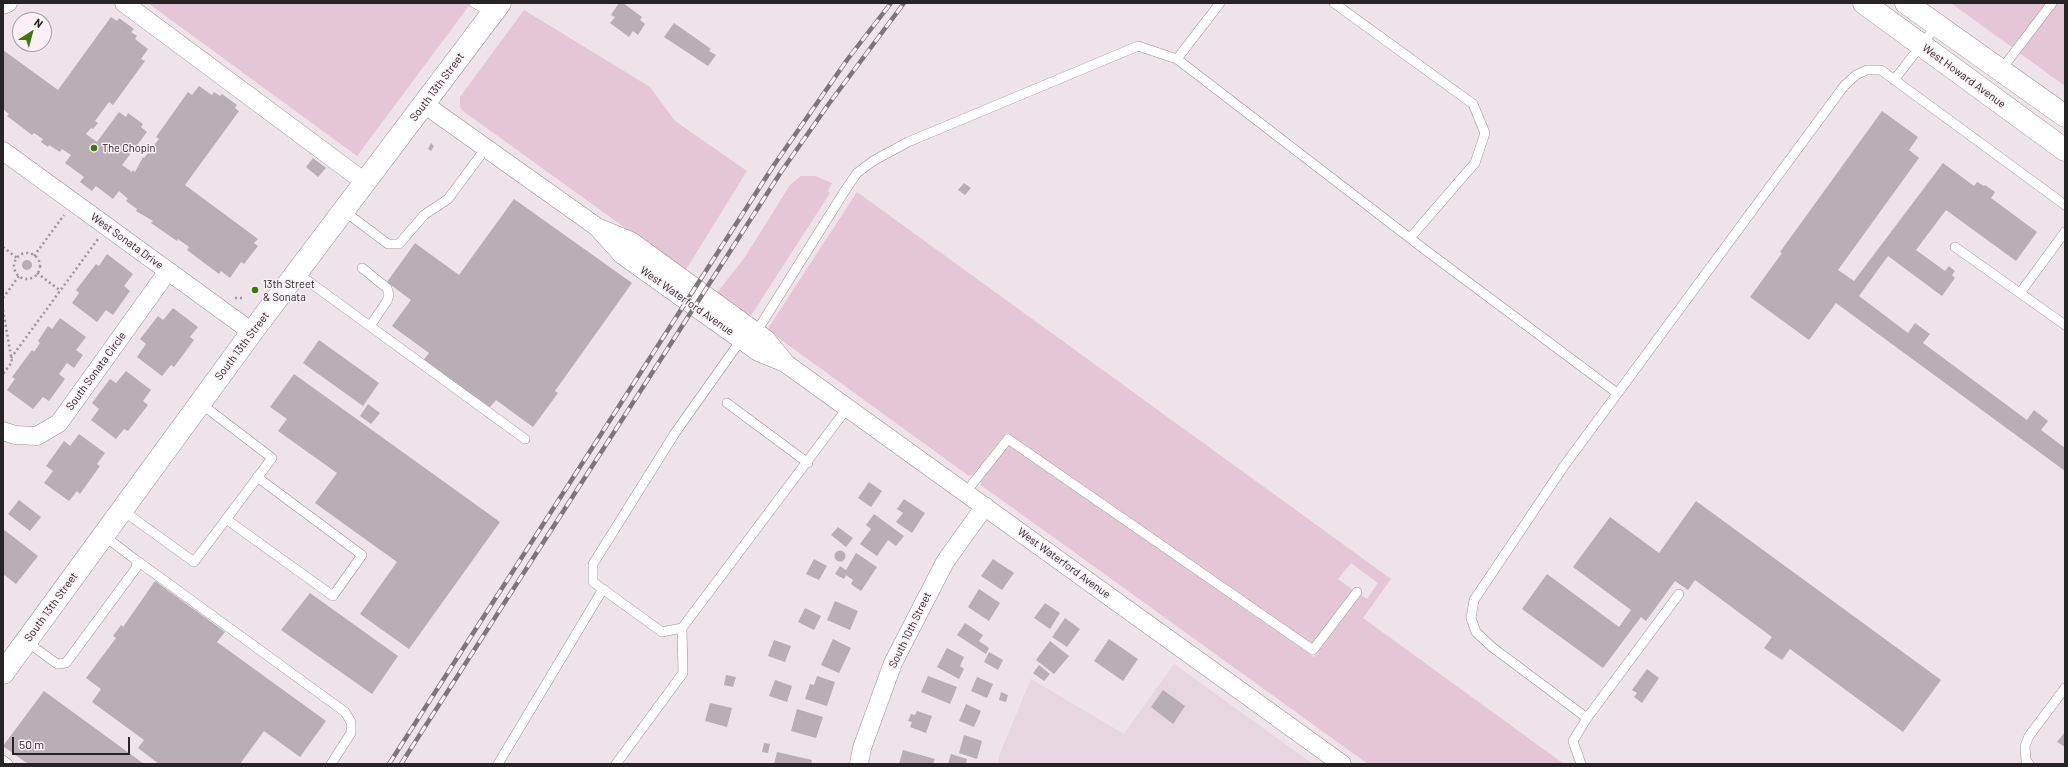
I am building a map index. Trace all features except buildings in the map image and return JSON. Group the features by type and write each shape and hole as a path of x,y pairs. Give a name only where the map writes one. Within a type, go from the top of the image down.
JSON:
{"street":[{"path":"3,5 8,3"},
{"path":"124,3 366,183"},
{"name":"West Howard Avenue","path":"1864,3 2065,150"},
{"path":"1906,3 2065,116"},
{"name":"South 13th Street","path":"3,673 252,332 366,183 424,104 489,6"},
{"name":"West Waterford Avenue","path":"424,104 597,227 631,242 748,339 766,339 786,363 1342,764"},
{"name":"West Sonata Drive","path":"3,151 252,332"},
{"name":"South Sonata Circle","path":"3,432 15,435 37,436 59,423 168,271"},
{"name":"South 10th Street","path":"859,764 862,748 893,663 945,562 985,506"}],"lane":[{"path":"1177,59 1220,3"},
{"path":"1334,3 1473,104 1485,133 1475,163 1410,238"},
{"path":"2001,70 2052,3"},
{"path":"1894,80 1937,25"},
{"path":"682,628 662,632 593,582 592,564 676,434 748,339 858,173 874,161 908,142 1138,46 1177,59 1410,238 1617,393"},
{"path":"1587,718 1492,648 1476,632 1470,618 1474,600 1564,466 1844,86 1856,75 1867,70 1881,70 2065,205"},
{"path":"344,211 388,244 399,244 424,215 448,199 486,148"},
{"path":"2020,293 2065,232"},
{"path":"1955,248 2065,325"},
{"path":"362,268 387,288 389,294 388,301 370,326"},
{"path":"297,273 524,439"},
{"path":"122,509 194,562 272,458 200,403"},
{"path":"728,403 808,463"},
{"path":"616,764 683,673 682,628 808,463 848,407"},
{"path":"966,492 1008,439 1313,650 1357,592"},
{"path":"226,519 333,596 362,555 257,477"},
{"path":"103,535 345,712 351,722 351,733 331,764"},
{"path":"26,641 58,664 66,663 136,568 136,560"},
{"path":"498,764 603,589"},
{"path":"1581,764 1573,741 1587,718 1679,594"},
{"path":"2029,764 2026,761 2025,746 2029,736 2065,688"},
{"path":"3,760 8,764"}],"path":[{"path":"11,358 100,237"},
{"path":"34,256 46,240"},
{"path":"3,248 17,258"},
{"path":"24,253 34,256 40,265 37,273 27,278 19,276 15,269 17,258 24,253"},
{"path":"37,273 61,291"},
{"path":"3,298 19,276"},
{"path":"3,310 12,362 3,374"}],"shaded area":[{"path":"148,3 471,3 357,156"},
{"path":"1951,3 2065,3 2065,86"},
{"path":"524,10 650,87 675,121 747,171 685,271 463,111 460,107 460,97"},
{"path":"801,176 815,176 832,183 828,191 830,193 752,314 747,316 716,294 745,257 790,185"},
{"path":"857,192 1391,579 1363,618 1564,764 1368,764 981,485 981,480 1009,444 1314,657 1361,595 1367,599 1378,583 1351,563 1338,579 1353,590 1312,645 1006,433 974,474 969,476 769,331 769,327"},
{"path":"1174,664 1313,764 998,764 999,756 1031,679 1124,734"}],"railway":[{"path":"389,764 774,165 847,60 891,3"},
{"path":"401,764 781,172 828,105 904,3"}],"place":[{"name":"The Chopin","path":"94,148"},
{"name":"13th Street & Sonata","path":"255,290"}]}
